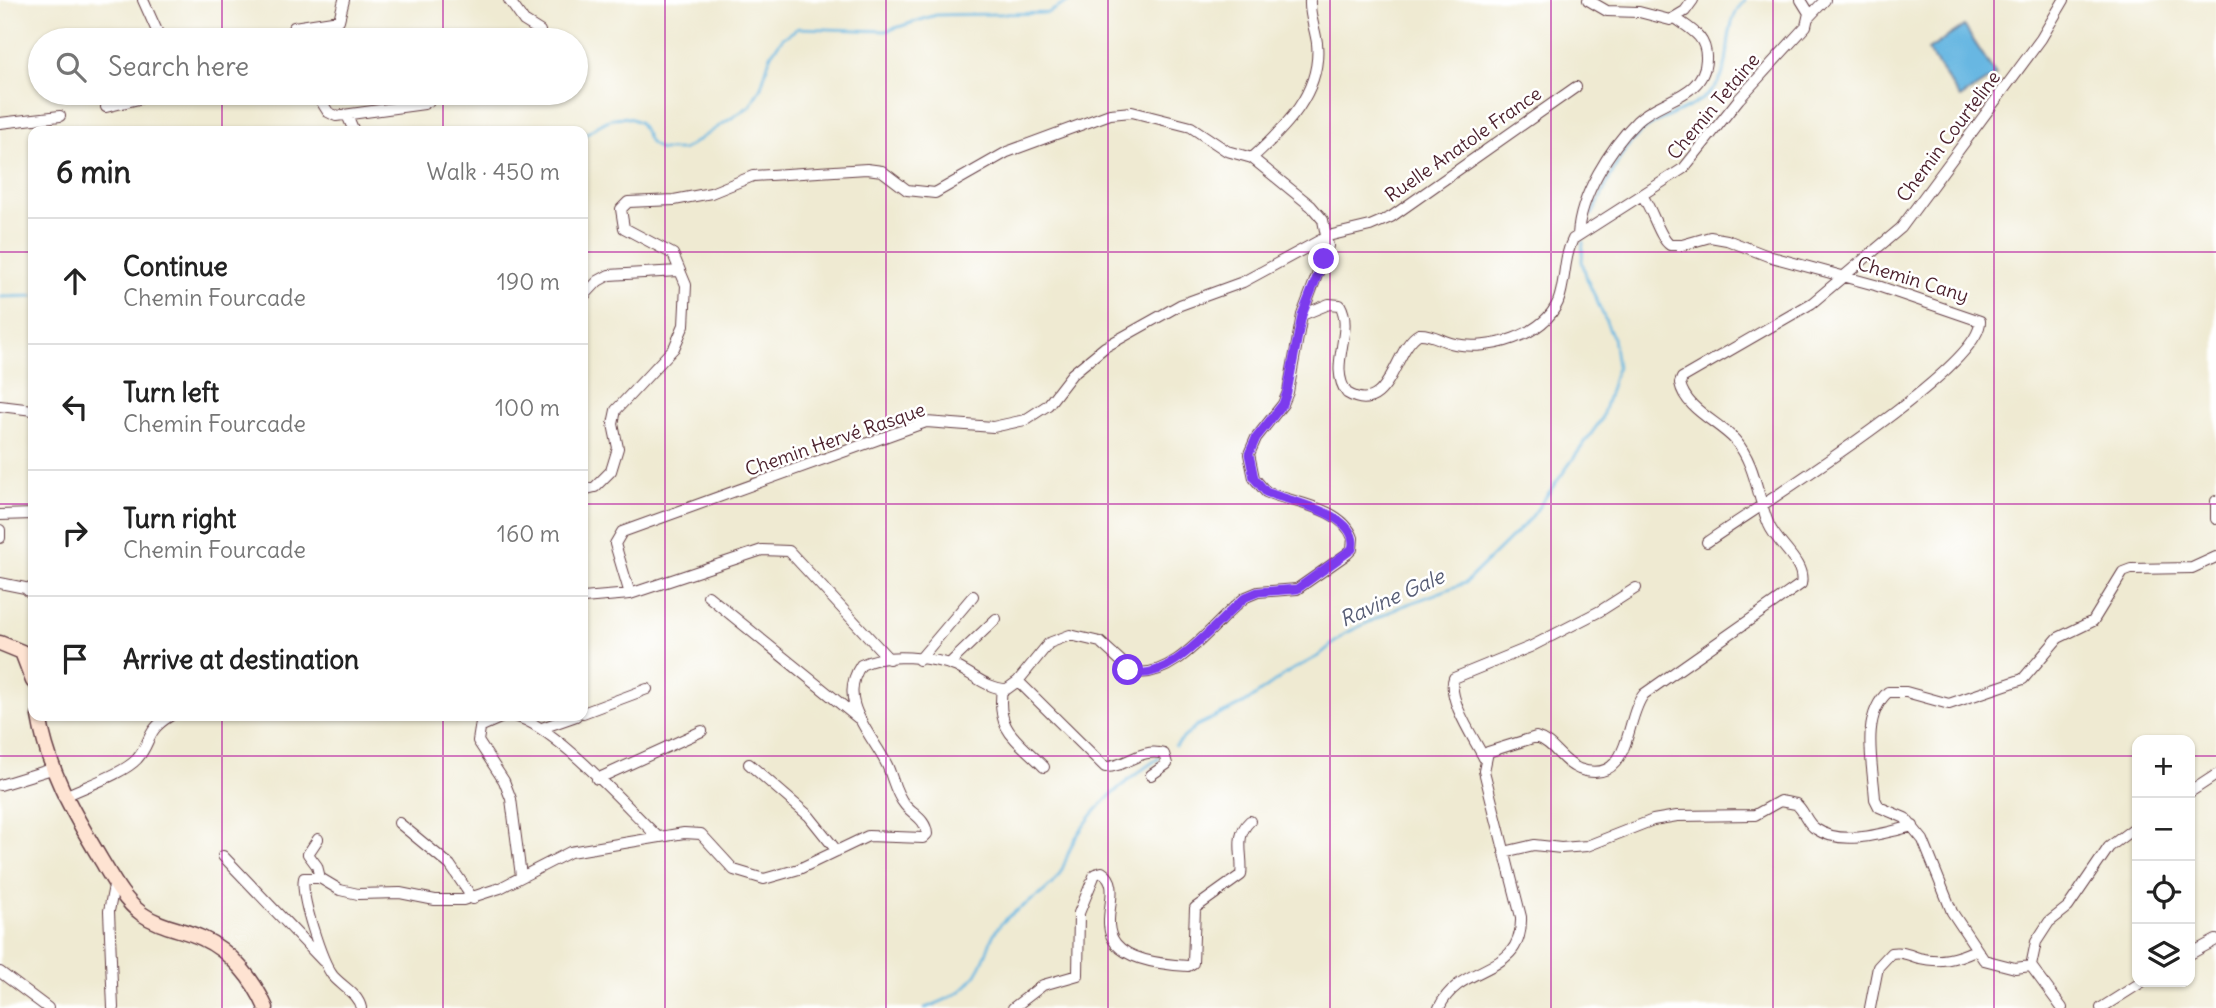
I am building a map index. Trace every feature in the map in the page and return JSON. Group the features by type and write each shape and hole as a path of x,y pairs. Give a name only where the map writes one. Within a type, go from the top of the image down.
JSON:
{"main road":[{"path":"0,643 22,652 28,668"},
{"path":"40,721 52,769 63,797 132,906 145,916 204,938 223,952 250,979 266,1008"}],"street":[{"path":"143,0 156,28"},
{"path":"292,28 338,20 344,0"},
{"path":"509,0 524,21 535,28"},
{"path":"1252,158 1294,116 1309,87 1317,42 1310,0"},
{"path":"1588,0 1606,11 1639,12 1663,20 1675,18 1693,0"},
{"path":"1801,0 1809,17"},
{"name":"Chemin Tetaine","path":"1302,315 1329,304 1340,305 1344,316 1339,372 1347,393 1355,398 1373,396 1387,384 1408,344 1419,334 1458,345 1478,346 1508,339 1543,323 1556,306 1565,277 1570,244 1578,235 1643,197 1684,168 1738,99 1806,26 1809,17 1825,0"},
{"name":"Chemin Courteline","path":"1763,503 1744,453 1734,439 1684,394 1679,383 1682,378 1812,303 1901,228 2041,39 2064,0"},
{"name":"Chemin Tetaine","path":"1578,235 1583,210 1606,163 1635,122 1647,112 1687,92 1703,75 1706,62 1704,42 1675,18"},
{"name":"Ruelle Anatole France","path":"1328,236 1370,226 1411,204 1576,86"},
{"path":"106,107 114,105"},
{"path":"324,105 328,112 336,116 417,105"},
{"path":"588,488 600,483 614,464 618,448 613,424 616,410 680,337 687,295 675,258 666,248 651,244 624,228 621,213 624,204 711,193 753,176 867,169 882,171 907,190 935,193 1007,152 1121,112 1178,122 1202,133 1227,151 1252,158 1311,206 1323,220 1328,236 1324,259 1302,315 1283,404 1252,446 1250,466 1258,485 1266,492 1328,513 1341,521 1352,533 1352,549 1297,589 1258,592 1246,597 1178,659 1151,673 1133,672 1100,642 1070,635 1049,642 1018,681 1002,689 990,686 949,664 919,660 869,661 857,671 853,688 858,719"},
{"path":"347,115 352,126"},
{"path":"0,123 60,116"},
{"name":"Chemin Cany","path":"1643,197 1654,212 1662,238 1670,245 1682,245 1701,238 1718,238 1768,256 1975,317 1980,327 1958,358 1921,394 1707,542"},
{"name":"Chemin Hervé Rasque","path":"630,594 615,544 622,532 926,422 993,426 1026,420 1048,405 1072,374 1105,347 1180,305 1242,282 1328,236"},
{"path":"588,293 609,275 678,271"},
{"path":"0,406 28,410"},
{"path":"2216,501 2216,519"},
{"path":"1484,758 1494,748 1531,737 1545,741 1569,764 1582,770 1606,769 1616,761 1627,744 1635,707 1644,694 1801,584 1802,573 1769,524 1763,503"},
{"path":"3,513 28,514"},
{"path":"0,530 0,538"},
{"path":"588,598 630,594 762,550 782,549 789,551 889,659"},
{"path":"2031,966 1998,966 1984,960 1952,912 1923,840 1913,826 1896,812 1879,807 1875,799 1871,719 1877,702 1888,692 1906,692 1949,704 2023,679 2057,638 2093,621 2123,572 2131,569 2192,568 2216,557"},
{"path":"0,583 28,589"},
{"path":"1439,1008 1465,978 1499,963 1518,945 1521,917 1484,771 1484,758 1451,691 1454,678 1530,648 1600,611 1636,588"},
{"path":"361,1008 357,998 332,975 326,964 303,890 304,878 320,878 340,890 358,894 400,893 445,901 472,899 570,852 658,837 701,834 713,844 725,863 753,878 779,877 874,835 917,839 928,834 925,823 899,796 887,764 858,719 708,596"},
{"path":"919,660 973,596"},
{"path":"949,664 996,619"},
{"path":"1018,681 1105,767 1117,765 1140,753 1164,754 1167,764 1151,775"},
{"path":"588,711 647,689"},
{"path":"1002,689 999,708 1004,726 1044,767"},
{"path":"63,797 130,765 140,755 153,727 162,721"},
{"path":"482,721 478,736 479,747 504,781 511,799 521,876"},
{"path":"526,721 542,728 658,837"},
{"path":"542,728 562,721"},
{"path":"597,779 702,731"},
{"path":"749,764 809,816 837,851"},
{"path":"0,785 52,769"},
{"path":"2195,789 2216,775"},
{"path":"1504,852 1534,845 1561,848 1587,846 1653,820 1677,816 1755,815 1780,801 1796,804 1815,829 1836,837 1881,834 1913,826"},
{"path":"1013,1008 1043,985 1078,975 1079,913 1090,883 1095,874 1101,872 1110,882 1109,933 1116,947 1149,963 1188,966 1193,963 1195,908 1241,875 1240,839 1243,828 1250,821"},
{"path":"399,823 450,865 472,899"},
{"path":"2062,1008 2031,966 2036,942 2049,922 2068,907 2109,847 2132,830"},
{"path":"318,839 308,854 317,866 320,878"},
{"path":"223,856 326,964"},
{"path":"113,1008 109,911 115,881"},
{"path":"2195,951 2216,940"},
{"path":"1870,1008 1878,967 1891,953 1904,952 1938,961 1958,958 1975,950"},
{"path":"0,972 48,1008"},
{"path":"2101,1008 2134,987"}],"water":[{"path":"1964,26 1996,75 1960,98 1928,50"}],"waterway":[{"path":"588,132 610,119 625,117 640,123 650,143 660,150 683,150 750,106 761,87 771,54 783,38 798,28 886,31 936,15 1048,13 1071,0"},
{"name":"Ravine Gale","path":"1592,215 1618,162 1638,135 1702,99 1719,81 1726,62 1733,20 1745,0"},
{"name":"Ravine Gale","path":"1175,746 1196,726 1245,703 1290,671 1317,657 1346,633 1400,607 1465,583 1530,519 1601,420 1617,367 1613,337 1587,279 1582,261 1583,242"},
{"path":"0,297 28,296"},
{"name":"Ravine Gale","path":"925,1008 955,995 970,983 981,966 997,928 1006,918 1044,892 1057,878 1072,844 1102,804 1123,784 1159,758"}],"route":[{"path":"1128,670 1141,674 1163,668 1178,659 1246,597 1258,592 1297,589 1352,549 1352,533 1341,521 1328,513 1266,492 1258,485 1250,466 1249,454 1256,438 1283,404 1291,379 1302,315 1324,259"}]}
